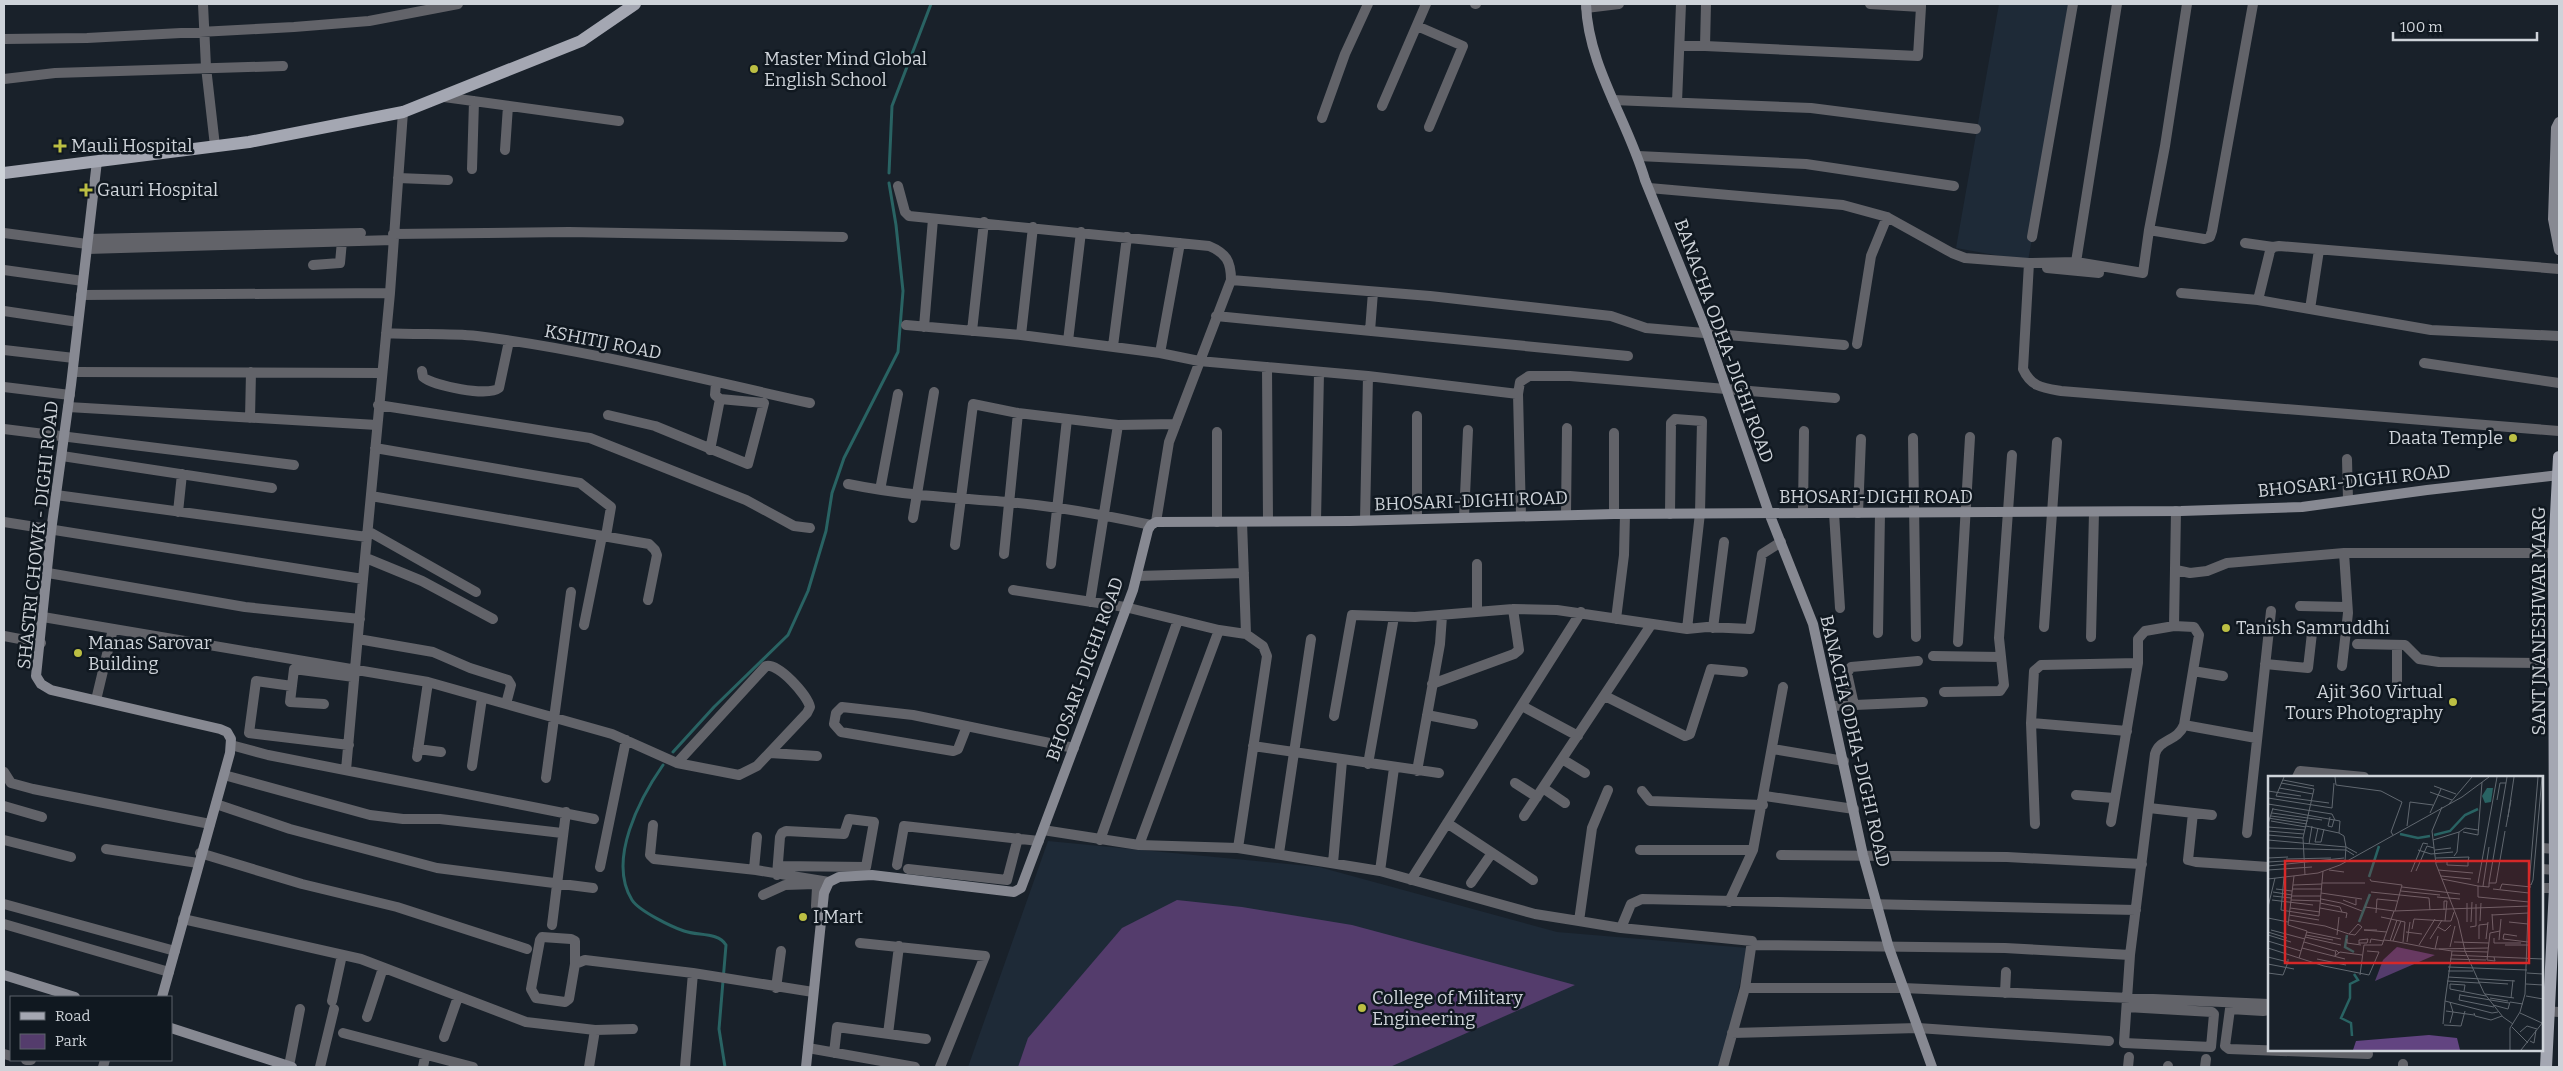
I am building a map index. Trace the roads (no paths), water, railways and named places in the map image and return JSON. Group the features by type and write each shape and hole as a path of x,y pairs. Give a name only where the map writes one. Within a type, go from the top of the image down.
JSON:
{"main road":[{"path":"4,172 300,134 403,112 581,41 634,4"},
{"name":"SANT JNANESHWAR MARG","path":"2546,1067 2550,1012 2548,888 2555,870 2548,848 2554,786 2557,618 2554,553 2559,457"}],"street":[{"path":"203,4 206,67 215,146"},
{"path":"4,39 203,31 369,20 458,4"},
{"path":"1322,118 1345,54 1368,4"},
{"path":"1382,106 1426,4"},
{"path":"1586,6 1619,4"},
{"path":"1677,102 1681,4"},
{"path":"1705,46 1706,4"},
{"path":"1680,46 1918,56 1921,5 1870,4"},
{"path":"2032,237 2073,4"},
{"path":"2076,262 2117,4"},
{"path":"1649,188 1843,205 1886,217 1952,253 1965,258 2029,263 2076,262 2143,273 2165,146 2186,4"},
{"path":"2149,230 2204,239 2210,237 2253,4"},
{"name":"BANACHA ODHA-DIGHI ROAD","path":"1586,6 1592,46 1638,156 1707,333 1769,512 1813,624 1863,855 1889,948 1932,1067"},
{"path":"1418,26 1463,46 1429,127"},
{"path":"4,79 55,73 283,66"},
{"path":"444,97 619,121"},
{"path":"1613,100 1811,108 1976,129"},
{"path":"472,168 474,101"},
{"path":"505,150 508,106"},
{"path":"346,770 366,558 376,425 390,294 403,112"},
{"path":"2559,122 2556,128 2553,219 2559,250"},
{"path":"1638,156 1806,164 1954,186"},
{"name":"SHASTRI CHOWK - DIGHI ROAD","path":"96,161 73,372 51,531 36,676 41,684 51,690 220,729 227,732 231,745"},
{"path":"398,178 448,180"},
{"path":"848,484 962,501 1008,502 1153,523 1169,442 1231,280 1231,266 1228,258 1220,250 1209,246 907,215 898,186"},
{"path":"1856,344 1871,256 1886,217"},
{"path":"924,327 933,219"},
{"path":"972,330 984,222"},
{"path":"1021,335 1033,227"},
{"path":"4,233 87,244 342,241 393,237 569,232 843,238"},
{"path":"1068,341 1082,232"},
{"path":"87,244 361,234"},
{"path":"1113,346 1126,237"},
{"path":"313,265 340,264 342,241"},
{"path":"1160,353 1180,243"},
{"path":"2245,243 2273,247 2559,269"},
{"path":"2258,300 2273,247"},
{"path":"2310,309 2320,250"},
{"path":"2029,263 2023,370 2028,379 2038,387 2159,400 2559,431"},
{"path":"2044,263 2048,269 2076,269 2101,273"},
{"path":"4,270 83,281"},
{"path":"1231,280 1611,316 1646,328 1844,345"},
{"path":"1370,331 1373,292"},
{"path":"2180,293 2258,300 2431,330 2559,336"},
{"path":"82,295 390,294"},
{"path":"4,311 78,322"},
{"path":"1216,316 1628,356"},
{"path":"906,325 1021,335 1113,346 1199,361 1368,376 1518,394"},
{"name":"KSHITIJ ROAD","path":"386,333 474,336 509,341 588,355 810,403"},
{"path":"422,371 423,377 437,383 489,392 496,390 499,388 509,341"},
{"path":"4,350 74,358"},
{"path":"2424,363 2559,383"},
{"path":"1267,367 1268,521"},
{"path":"73,372 382,373"},
{"path":"250,418 251,372"},
{"path":"1316,521 1319,372"},
{"path":"1365,520 1368,376"},
{"path":"1521,516 1518,394 1520,382 1529,376 1570,376 1725,387 1835,398"},
{"path":"608,415 655,426 748,464 764,403 760,401 720,399 715,395 716,383"},
{"path":"4,387 70,396"},
{"path":"912,518 934,392"},
{"path":"880,490 898,394"},
{"path":"710,450 720,399"},
{"path":"955,545 973,404 1018,413 1118,425 1176,424"},
{"path":"378,405 590,438 746,500 794,526 810,528"},
{"path":"68,408 376,425"},
{"path":"1004,554 1018,413"},
{"path":"1417,416 1417,519"},
{"path":"1051,564 1067,419"},
{"path":"1670,514 1671,423 1675,420 1699,420 1703,423 1700,513 1687,629"},
{"path":"1090,602 1118,425"},
{"path":"4,428 294,465"},
{"path":"1566,515 1567,428"},
{"path":"1464,517 1468,430"},
{"path":"1802,512 1804,431"},
{"path":"1217,432 1217,522"},
{"path":"1614,432 1614,514"},
{"path":"1958,642 1970,437"},
{"path":"1913,438 1916,637"},
{"path":"1858,513 1861,439"},
{"path":"2044,627 2057,442"},
{"path":"375,448 580,483 611,507 584,625"},
{"path":"1944,692 2000,691 2004,685 1999,638 2012,455"},
{"path":"62,456 272,488"},
{"path":"2348,459 2348,500"},
{"path":"178,512 182,474"},
{"name":"BHOSARI-DIGHI ROAD","path":"828,882 839,877 872,874 1014,892 1021,888 1137,576 1153,523 1614,514 1802,512 1966,514 2302,507 2559,476"},
{"path":"56,495 178,512 367,534 476,592"},
{"path":"371,496 649,544 656,550 657,555 648,600"},
{"path":"2174,626 2176,511"},
{"path":"2091,637 2094,512"},
{"path":"1834,513 1840,608"},
{"path":"1616,619 1624,555 1625,514"},
{"path":"1878,633 1880,514"},
{"path":"4,522 51,531 364,579"},
{"path":"1242,522 1246,634"},
{"path":"1713,628 1724,542"},
{"path":"1334,716 1352,615 1394,617 1442,616 1477,611 1513,609 1581,612 1651,625 1687,629 1750,629 1762,554 1781,542"},
{"path":"2176,570 2190,573 2206,571 2227,563 2344,553 2426,551 2554,553"},
{"path":"2342,666 2348,613 2346,606 2344,553"},
{"path":"366,558 422,582 493,619"},
{"path":"1477,564 1477,611"},
{"path":"48,574 245,607 360,619"},
{"path":"1137,576 1244,574"},
{"path":"1013,590 1125,607 1219,630 1246,634 1263,646 1267,656 1238,848"},
{"path":"546,778 571,592"},
{"path":"2300,606 2346,606"},
{"path":"1432,684 1514,654 1519,650 1513,609"},
{"path":"2247,833 2271,611"},
{"path":"1411,880 1494,746 1522,706 1581,612"},
{"path":"1417,771 1442,616"},
{"path":"43,617 113,628 355,673"},
{"path":"1368,764 1394,617"},
{"path":"1100,840 1178,620"},
{"path":"1524,816 1651,625"},
{"path":"1745,988 1903,988 2005,993 2127,1003 2212,1012 2214,1014 2211,1047 2208,1049 2124,1043 2127,1003 2130,955 2157,748 2178,736 2184,725 2199,635 2194,627 2174,626 2140,634 2138,663 2111,822"},
{"path":"96,700 113,628"},
{"path":"1139,845 1219,630"},
{"path":"2265,664 2308,668 2312,633"},
{"path":"4,636 40,643"},
{"path":"358,639 433,652 470,668 508,680 511,685 506,704"},
{"path":"1279,854 1311,639"},
{"path":"2357,644 2405,644 2419,659 2439,662 2556,663"},
{"path":"2397,644 2397,689"},
{"path":"1933,656 2001,657"},
{"path":"1854,705 1847,673 1851,667 1918,661"},
{"path":"2035,824 2031,723 2034,671 2041,665 2138,663"},
{"path":"324,704 290,702 294,669 355,673 428,682 626,740 677,763 739,775 757,766 770,753 810,707 808,698 776,667 766,666 677,763"},
{"path":"1604,696 1685,736 1690,734 1712,669 1742,672"},
{"path":"2193,671 2223,676"},
{"path":"292,686 256,681 249,733 348,745"},
{"path":"428,682 418,753 441,752"},
{"path":"1730,902 1753,850 1764,801 1784,687"},
{"path":"472,766 482,698"},
{"path":"1832,706 1923,702"},
{"path":"1522,706 1578,736"},
{"path":"967,726 958,749 953,752 841,732 834,724 836,713 842,707 913,715 967,726 1074,748"},
{"path":"1427,715 1473,724"},
{"path":"2031,723 2127,731"},
{"path":"2184,725 2256,738"},
{"path":"600,866 626,740"},
{"path":"162,996 231,745 268,755 594,819"},
{"path":"1253,746 1342,761 1439,773"},
{"path":"1773,749 1844,761"},
{"path":"770,753 816,756"},
{"path":"1562,759 1585,773"},
{"path":"1334,863 1342,761"},
{"path":"1380,870 1394,768"},
{"path":"2298,776 2300,771 2353,776"},
{"path":"4,772 11,783 33,790 210,824"},
{"path":"224,775 370,815 403,819 440,819 562,833"},
{"path":"1515,783 1565,803"},
{"path":"1579,921 1592,828 1608,790"},
{"path":"1642,791 1650,801 1764,801 1854,809"},
{"path":"2076,794 2114,798"},
{"path":"216,804 290,828 437,868 593,888"},
{"path":"4,806 42,817"},
{"path":"2149,808 2212,815"},
{"path":"552,926 566,812"},
{"path":"2193,813 2188,860 2268,867"},
{"path":"653,825 650,855 654,859 778,871 866,867 874,822 849,819 844,834 786,831 782,833 778,871"},
{"path":"1446,823 1533,880"},
{"path":"897,865 904,826 1039,841"},
{"path":"1043,830 1139,845 1238,848 1279,854 1380,870 1535,914 1621,928 1746,938 1752,941 1753,945 1745,988 1723,1067"},
{"path":"754,869 757,837"},
{"path":"908,869 1007,880 1018,838"},
{"path":"4,840 71,857"},
{"path":"106,849 199,858 397,907 527,949"},
{"path":"1640,850 1753,850"},
{"path":"1471,884 1492,853"},
{"path":"1781,855 2007,857 2142,864"},
{"path":"2543,869 2555,870"},
{"path":"778,871 828,882 822,908 806,1067"},
{"path":"763,896 785,885 814,884 817,887 816,906 822,908"},
{"path":"1621,928 1631,904 1636,900 1877,903 2136,910"},
{"path":"4,904 175,950"},
{"path":"183,919 342,955 383,968 526,1022 595,1030 633,1029"},
{"path":"4,924 169,972"},
{"path":"542,937 575,941 574,964 569,999 565,1002 536,998 532,989 542,937"},
{"path":"860,943 985,956 940,1067"},
{"path":"1753,945 2005,948 2130,955"},
{"path":"888,1034 900,946"},
{"path":"776,988 781,951"},
{"path":"320,1067 342,955"},
{"path":"574,964 585,960 693,972 776,988 814,992"},
{"path":"367,1017 383,968"},
{"path":"684,1067 693,972"},
{"path":"2005,993 2006,972"},
{"path":"4,975 50,994 67,996"},
{"path":"444,1037 458,997"},
{"path":"2127,1003 2268,1004"},
{"path":"172,1028 290,1067 300,1009"},
{"path":"2268,1010 2263,1012 2230,1009 2225,1046 2229,1049 2268,1050"},
{"path":"834,1053 837,1027 926,1039"},
{"path":"1732,1033 1918,1028 2109,1041"},
{"path":"589,1067 595,1030"},
{"path":"343,1033 425,1056 473,1067"},
{"path":"808,1048 915,1067"},
{"path":"2285,1051 2368,1054"},
{"path":"423,1067 425,1056"}],"waterway":[{"path":"889,173 892,106 931,4"},
{"path":"673,752 714,707 788,635 808,591 826,531 832,493 844,458 898,352 903,291 896,225 889,183"},
{"path":"663,765 645,794 630,830 625,848 623,867 625,884 632,900 648,914 689,933 713,936 726,945 719,1029 725,1067"}],"place":[{"name":"Master Mind Global English School","path":"754,69"},
{"name":"Mauli Hospital","path":"60,146"},
{"name":"Gauri Hospital","path":"86,190"},
{"name":"Daata Temple","path":"2513,438"},
{"name":"Tanish Samruddhi","path":"2226,628"},
{"name":"Manas Sarovar Building","path":"78,653"},
{"name":"Ajit 360 Virtual Tours Photography","path":"2453,702"},
{"name":"I Mart","path":"803,917"},
{"name":"College of Military Engineering","path":"1362,1008"}]}
